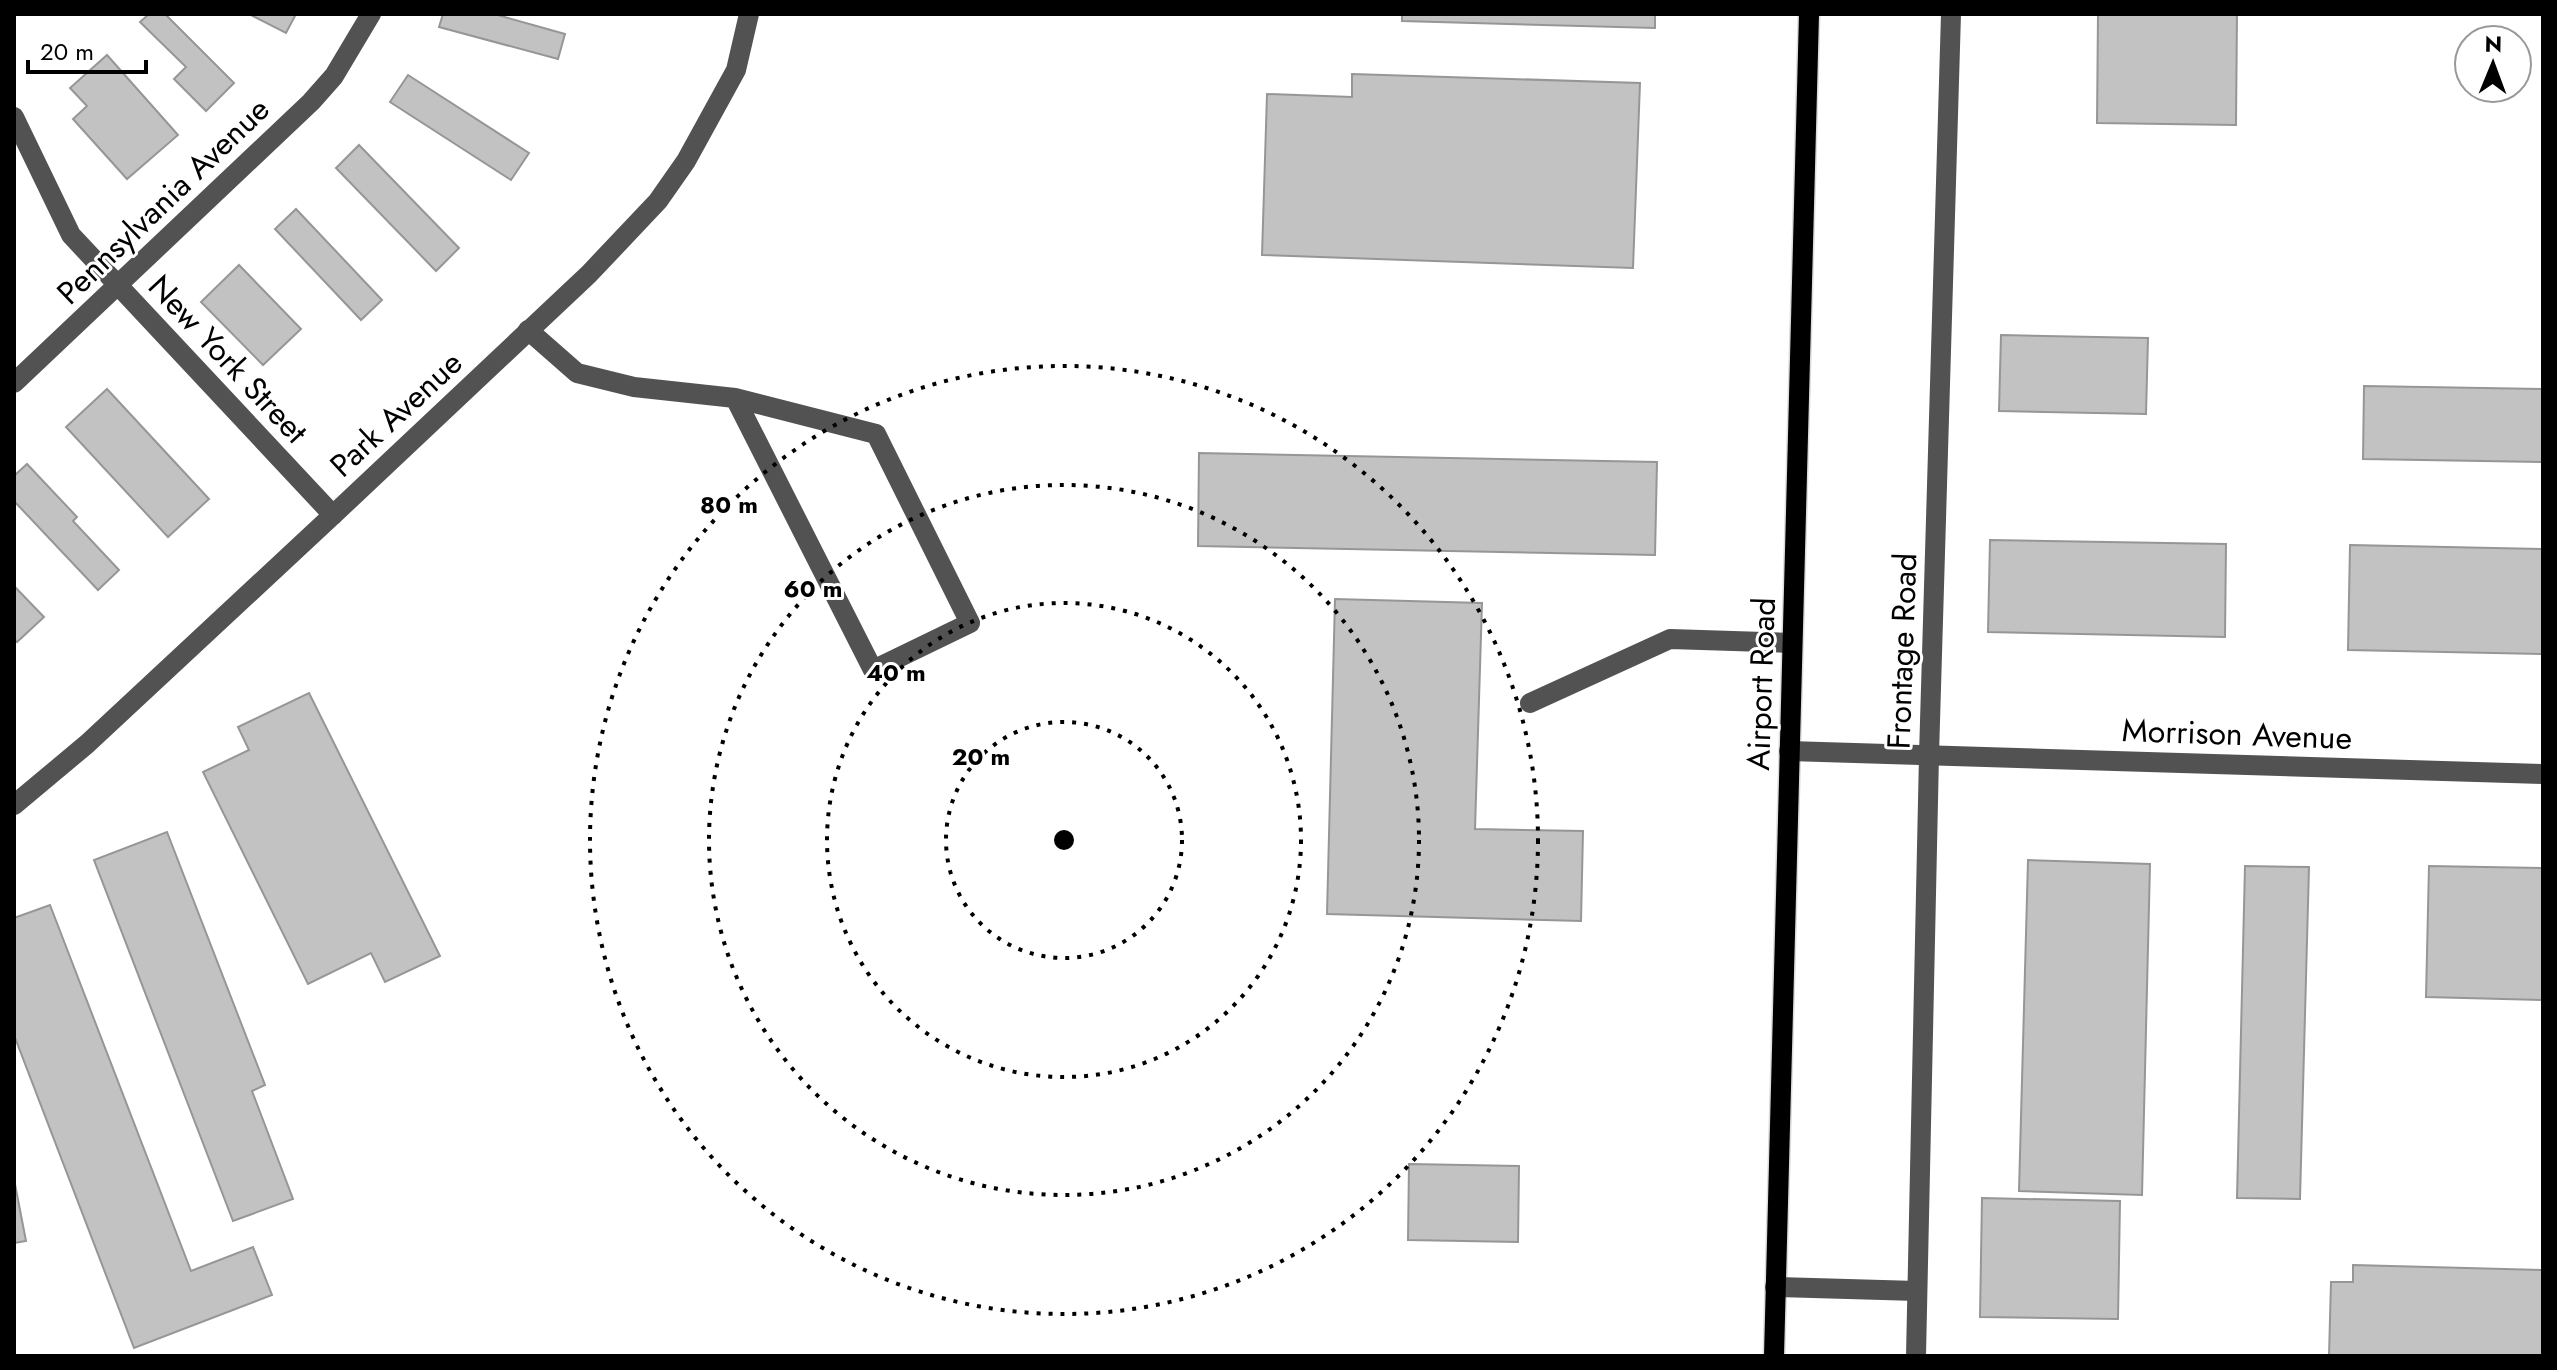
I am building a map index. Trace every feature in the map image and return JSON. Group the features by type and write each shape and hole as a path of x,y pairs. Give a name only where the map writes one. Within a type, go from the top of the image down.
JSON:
{"main road":[{"name":"Airport Road","path":"1774,1356 1809,14"}],"street":[{"name":"Pennsylvania Avenue","path":"14,383 311,102 334,76 371,14"},
{"name":"Park Avenue","path":"14,805 87,744 333,515 589,274 658,201 686,161 736,70 749,14"},
{"name":"Frontage Road","path":"1916,1356 1929,755 1951,14"},
{"name":"New York Street","path":"14,117 71,235 333,515"},
{"path":"528,330 577,373 634,387 735,398 876,434 970,623 873,670 735,398"},
{"path":"1530,703 1670,639 1792,643"},
{"name":"Morrison Avenue","path":"1789,751 2543,774"},
{"path":"1775,1287 1917,1291"}],"building":[{"path":"149,14 165,14 234,83 206,111 174,79 186,67 140,22"},
{"path":"249,14 296,14 286,33"},
{"path":"443,14 494,14 565,34 558,59 439,27"},
{"path":"1402,14 1655,14 1655,28 1402,21"},
{"path":"2098,14 2237,14 2236,125 2097,123"},
{"path":"107,55 178,135 127,179 73,119 87,106 70,88"},
{"path":"1352,74 1640,83 1633,268 1262,255 1267,94 1352,97"},
{"path":"408,75 529,153 511,180 390,102"},
{"path":"359,145 459,248 436,271 336,168"},
{"path":"296,209 382,300 361,320 275,229"},
{"path":"239,265 301,329 263,365 201,302"},
{"path":"2001,335 2148,338 2146,414 1999,411"},
{"path":"2364,386 2543,389 2543,462 2363,459"},
{"path":"107,389 209,499 168,537 66,427"},
{"path":"1199,453 1657,462 1655,555 1198,546"},
{"path":"27,464 77,517 73,521 119,570 98,590 14,501 14,476"},
{"path":"1990,540 2226,544 2225,637 1988,632"},
{"path":"2350,545 2543,549 2543,654 2348,650"},
{"path":"14,586 44,617 17,642 14,639"},
{"path":"1335,599 1482,603 1475,829 1583,831 1581,921 1327,914"},
{"path":"309,693 440,956 385,982 371,953 308,984 203,772 249,750 238,727"},
{"path":"167,832 265,1085 252,1091 293,1199 233,1221 94,860"},
{"path":"2028,860 2150,864 2142,1195 2019,1191"},
{"path":"2245,866 2309,867 2300,1199 2237,1198"},
{"path":"2429,866 2543,868 2543,1000 2426,997"},
{"path":"50,905 191,1271 253,1247 272,1295 134,1348 14,1035 14,918"},
{"path":"1409,1164 1519,1166 1518,1242 1408,1240"},
{"path":"14,1179 26,1241 14,1243"},
{"path":"1982,1198 2120,1201 2118,1319 1980,1317"},
{"path":"2353,1265 2543,1270 2543,1356 2329,1356 2331,1282 2353,1282"}]}
